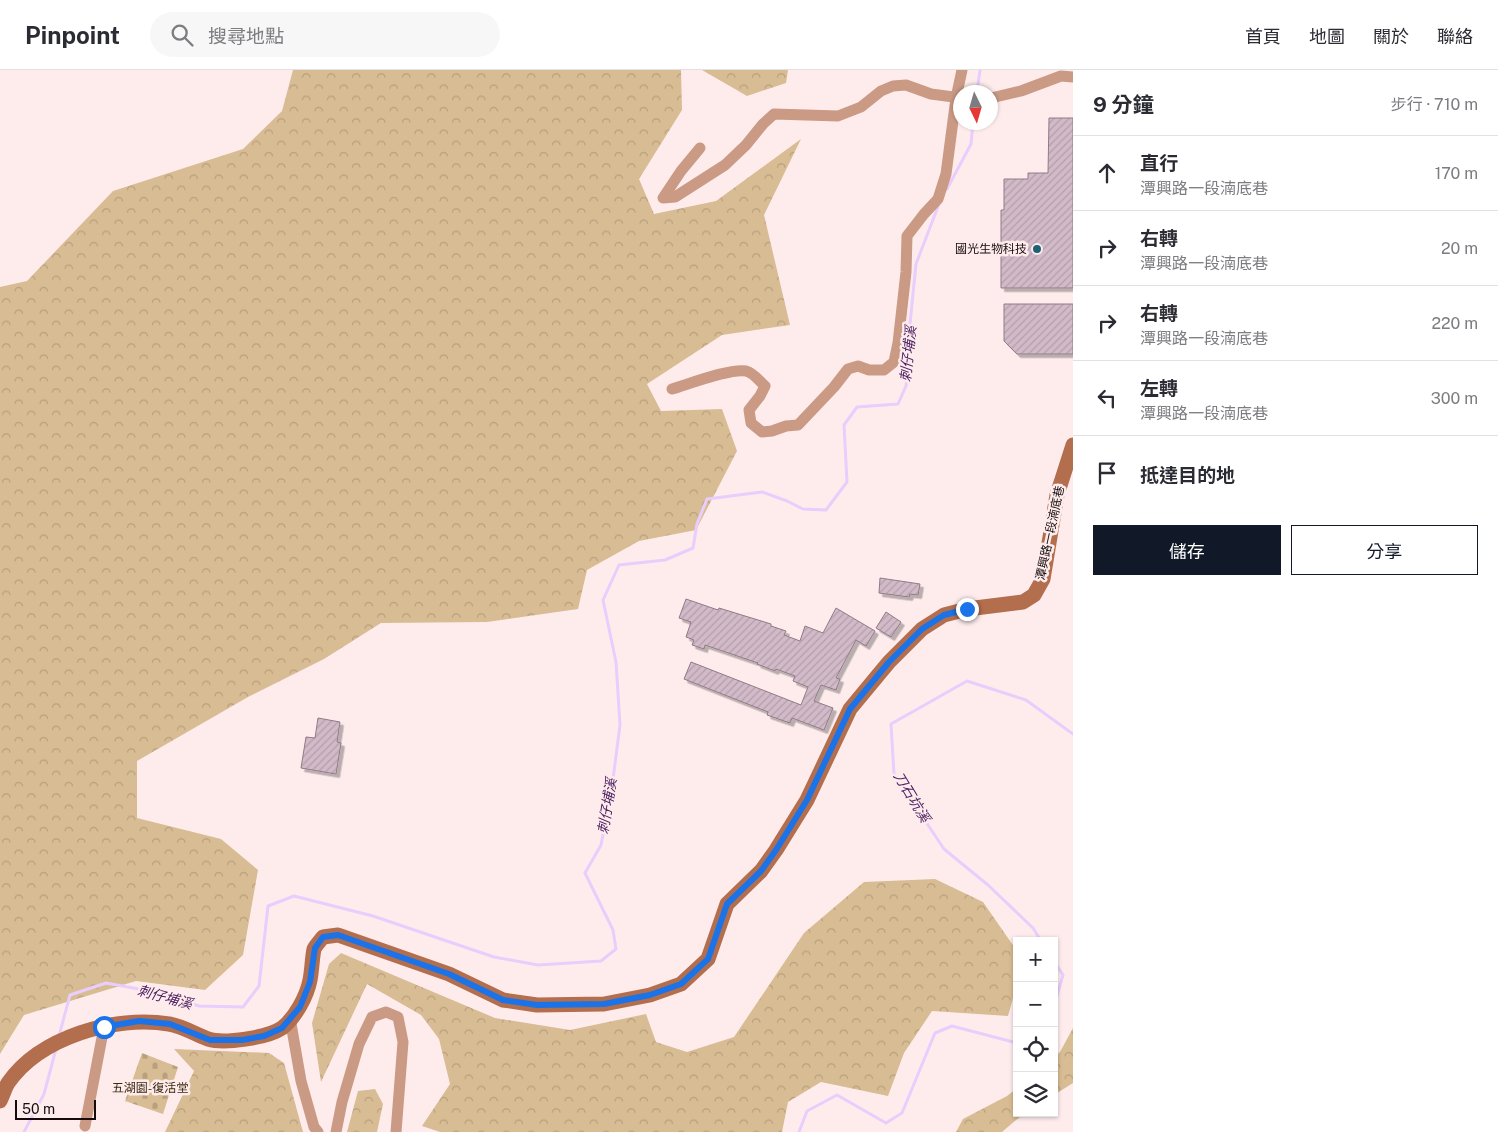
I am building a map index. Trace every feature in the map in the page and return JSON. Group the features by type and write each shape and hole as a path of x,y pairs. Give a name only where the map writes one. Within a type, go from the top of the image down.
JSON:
{"street":[{"path":"960,85 962,70"},
{"path":"998,96 1022,91 1061,73 1073,77"},
{"path":"700,148 681,171 663,198 675,197 726,165 746,146 763,124 774,114 838,116 860,106 881,91 893,86 906,85 931,94 953,97"},
{"path":"672,390 728,373 746,371 765,386 749,410 751,423 762,432 772,431 786,426 798,425 834,387 848,369 858,366 869,370 884,370 894,362 906,272 907,236 938,199 946,174 953,130"},
{"name":"潭興路一段湳底巷","path":"0,1101 8,1084 28,1062 52,1045 83,1032 139,1021 170,1024 210,1040 242,1040 264,1036 282,1028 300,1007 310,982 315,948 323,937 338,935 449,974 503,1000 537,1005 604,1004 650,995 681,984 708,959 727,904 761,871 776,850 807,800 850,709 889,662 922,629 944,615 967,609 1023,602 1034,595 1042,579 1057,495 1073,445"},
{"path":"336,1132 342,1102 359,1044 372,1017 386,1012 398,1017 403,1042 396,1132"},
{"path":"290,1018 301,1081 314,1128 318,1132"},
{"path":"85,1126 104,1027"}],"green space":[{"path":"293,70 681,70 682,110 639,179 654,214 716,201 801,139 764,215 790,325 722,335 647,384 661,411 722,409 737,451 696,530 639,541 587,570 578,609 487,622 381,623 324,659 248,697 137,761 137,818 221,839 258,870 243,955 205,990 136,981 24,1015 0,1054 0,287 27,281 113,191 243,149 282,111"},
{"path":"702,70 788,70 786,83 747,96"},
{"path":"935,879 983,902 1013,945 1013,998 1008,1016 932,1011 904,1053 888,1096 821,1082 788,1102 782,1132 440,1132 422,1126 450,1084 439,1039 421,1015 367,984 321,1082 312,1023 329,964 341,953 495,1018 570,1030 646,1014 656,1042 687,1052 734,1037 804,933 864,882"},
{"path":"1073,1028 1073,1083 1058,1092 1058,1054"},
{"path":"174,1049 269,1053 284,1063 303,1132 165,1132 194,1071"},
{"name":"五湖園-復活堂","path":"142,1053 178,1067 163,1114 125,1101"},
{"path":"375,1089 383,1104 377,1132 347,1132 358,1091"},
{"path":"1013,1091 1013,1117 1020,1117 1002,1132 956,1132 963,1119"}],"building":[{"path":"1049,118 1073,118 1073,288 1001,288 1001,210 1004,210 1004,179 1028,179 1028,173 1048,173"},
{"path":"1004,304 1073,304 1073,354 1017,354 1004,341"},
{"path":"880,578 920,584 918,595 910,594 909,597 879,593"},
{"path":"686,599 718,610 719,608 771,624 771,626 786,631 784,635 800,641 805,626 823,633 836,608 875,631 866,646 856,640 836,678 840,679 836,690 821,685 814,701 833,708 824,730 792,718 790,723 767,715 768,712 684,679 691,662 801,705 808,687 793,681 795,676 776,669 775,671 758,663 705,645 704,649 692,645 694,640 686,637 691,622 679,618"},
{"path":"886,612 901,622 891,637 876,628"},
{"path":"318,718 340,722 337,742 341,743 336,774 301,768 306,737 315,738"}],"waterway":[{"name":"刺仔埔溪","path":"978,85 980,70"},
{"name":"刺仔埔溪","path":"947,189 971,144 972,130"},
{"name":"刺仔埔溪","path":"59,1036 70,995 106,983 155,992 199,1006 243,1007 259,986 268,906 294,896 373,916 494,957 538,965 601,961 616,949 613,930 585,873 601,845 612,787 620,725 616,662 603,600 619,565 665,560 693,548 697,524 707,499 762,492 803,509 826,510 847,482 844,425 857,407 898,404 906,386 911,351 910,324 916,264 939,204"},
{"name":"刀石坑溪","path":"1039,937 1033,928 988,885 944,849 894,774 891,724 967,681 1026,700 1073,734"},
{"name":"刀石坑溪","path":"1058,967 1063,975 1058,992"},
{"name":"刀石坑溪","path":"799,1132 807,1111 837,1095 886,1123 902,1113 935,1033 952,1026 1013,1042"},
{"name":"刺仔埔溪","path":"24,1132 44,1094 56,1049"}],"place":[{"name":"國光生物科技","path":"1037,249"}],"route":[{"path":"104,1027 139,1021 170,1024 210,1040 242,1040 264,1036 282,1028 300,1007 310,982 315,948 323,937 338,935 449,974 503,1000 537,1005 604,1004 650,995 681,984 708,959 727,904 761,871 807,800 850,709 889,662 922,629 944,615 967,609"}]}
